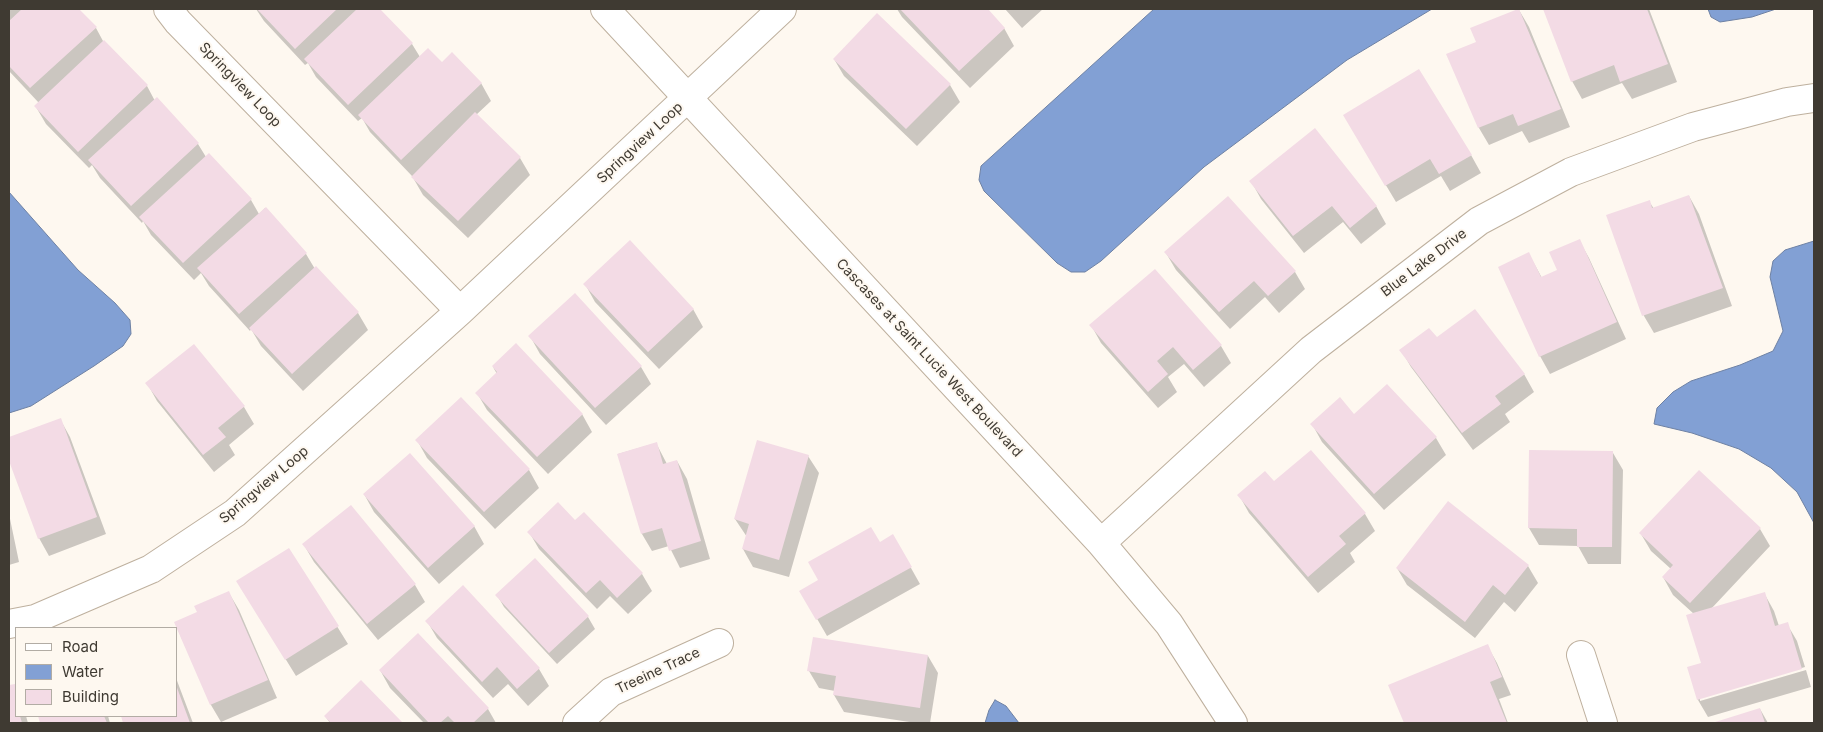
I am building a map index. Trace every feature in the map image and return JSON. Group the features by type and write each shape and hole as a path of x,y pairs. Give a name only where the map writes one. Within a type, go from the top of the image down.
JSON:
{"street":[{"name":"Springview Loop","path":"168,9 185,29 460,311"},
{"name":"Cascases at Saint Lucie West Boulevard","path":"605,9 1101,543 1169,624 1233,723"},
{"name":"Springview Loop","path":"9,624 35,618 151,569 235,514 460,311 782,9"},
{"name":"Blue Lake Drive","path":"1101,543 1311,350 1479,221 1571,172 1676,133 1786,102 1814,98"},
{"name":"Treeine Trace","path":"577,723 611,692 719,643"},
{"path":"1582,655 1602,723"}],"water":[{"path":"1154,9 1432,9 1347,60 1204,167 1101,261 1085,272 1071,272 1057,263 984,191 979,180 981,166"},
{"path":"1708,9 1776,9 1752,17 1720,22 1711,17"},
{"path":"9,192 78,270 115,303 130,320 131,334 123,346 94,366 31,406 9,413"},
{"path":"1814,241 1814,523 1797,492 1771,468 1739,449 1692,433 1654,424 1657,408 1673,392 1691,381 1740,365 1773,351 1783,331 1770,277 1773,261 1785,250"},
{"path":"995,700 1006,706 1019,723 985,723 989,710"}],"building":[{"path":"22,9 79,9 97,27 30,88 9,66 9,21"},
{"path":"257,9 337,9 295,49"},
{"path":"357,9 380,9 413,43 348,105 304,59"},
{"path":"900,9 988,9 1005,28 959,71"},
{"path":"1519,9 1561,109 1518,126 1513,114 1478,128 1446,54 1476,42 1470,28"},
{"path":"1543,9 1647,9 1668,64 1620,82 1614,65 1571,82"},
{"path":"877,13 951,84 906,129 833,59"},
{"path":"104,40 148,85 78,152 34,106"},
{"path":"428,48 442,62 452,52 482,83 401,160 358,115"},
{"path":"1419,69 1472,155 1439,174 1430,159 1385,186 1343,115"},
{"path":"157,97 199,143 131,206 88,160"},
{"path":"475,112 521,157 458,221 411,177"},
{"path":"1315,128 1377,206 1350,228 1332,206 1293,236 1249,181"},
{"path":"209,153 252,199 183,263 139,217"},
{"path":"1689,195 1723,288 1642,316 1606,215 1650,200 1652,208"},
{"path":"1228,196 1296,271 1268,296 1254,281 1219,312 1164,252"},
{"path":"266,207 307,253 239,314 197,268"},
{"path":"1580,239 1617,322 1539,357 1498,267 1529,252 1541,277 1557,270 1549,252"},
{"path":"630,240 694,309 648,352 583,284"},
{"path":"316,266 359,312 292,374 249,328"},
{"path":"1155,269 1222,345 1193,370 1173,347 1157,361 1168,374 1148,392 1089,325"},
{"path":"575,293 642,366 595,408 528,336"},
{"path":"1475,309 1525,374 1495,396 1501,404 1462,433 1399,350 1429,328 1437,337"},
{"path":"516,343 583,414 537,457 475,393 497,372 492,366"},
{"path":"194,344 245,406 218,428 226,437 203,455 145,383"},
{"path":"1387,384 1437,437 1374,494 1310,424 1340,397 1354,414"},
{"path":"461,397 530,469 484,512 415,440"},
{"path":"61,418 97,517 38,539 9,461 9,437"},
{"path":"757,440 809,455 779,560 742,549 749,524 734,519"},
{"path":"657,442 663,464 677,460 701,541 669,551 662,528 641,534 617,454"},
{"path":"1311,450 1366,513 1339,536 1346,544 1308,577 1237,495 1265,471 1274,481"},
{"path":"1529,450 1613,451 1612,547 1577,547 1577,529 1528,528"},
{"path":"410,453 475,526 428,568 363,494"},
{"path":"1699,470 1761,528 1690,603 1662,577 1673,565 1639,533"},
{"path":"1448,501 1529,565 1505,595 1493,585 1465,622 1396,568"},
{"path":"558,502 575,520 584,512 643,573 617,598 600,580 586,593 527,532"},
{"path":"351,505 416,584 367,624 302,544"},
{"path":"871,527 880,542 893,534 912,567 816,620 799,591 818,580 808,562"},
{"path":"289,548 339,626 285,660 236,581"},
{"path":"535,558 589,616 549,653 495,595"},
{"path":"463,585 540,668 517,689 497,667 482,682 425,621"},
{"path":"229,591 268,680 210,705 178,631 178,627 174,622 197,612 194,606"},
{"path":"1765,592 1775,626 1788,622 1802,669 1697,700 1687,667 1701,663 1686,615"},
{"path":"418,633 489,708 473,723 455,723 448,716 440,723 429,723 379,670"},
{"path":"813,637 928,655 920,708 833,695 836,676 807,671"},
{"path":"1488,644 1502,677 1490,682 1507,723 1404,723 1388,685"},
{"path":"361,680 403,723 331,723 324,716"},
{"path":"15,684 15,717 20,717 22,723 9,723 9,685"},
{"path":"178,690 190,723 123,723 121,717 178,717"},
{"path":"1760,708 1765,723 1712,723"},
{"path":"38,717 104,717 107,723 40,723"}]}
